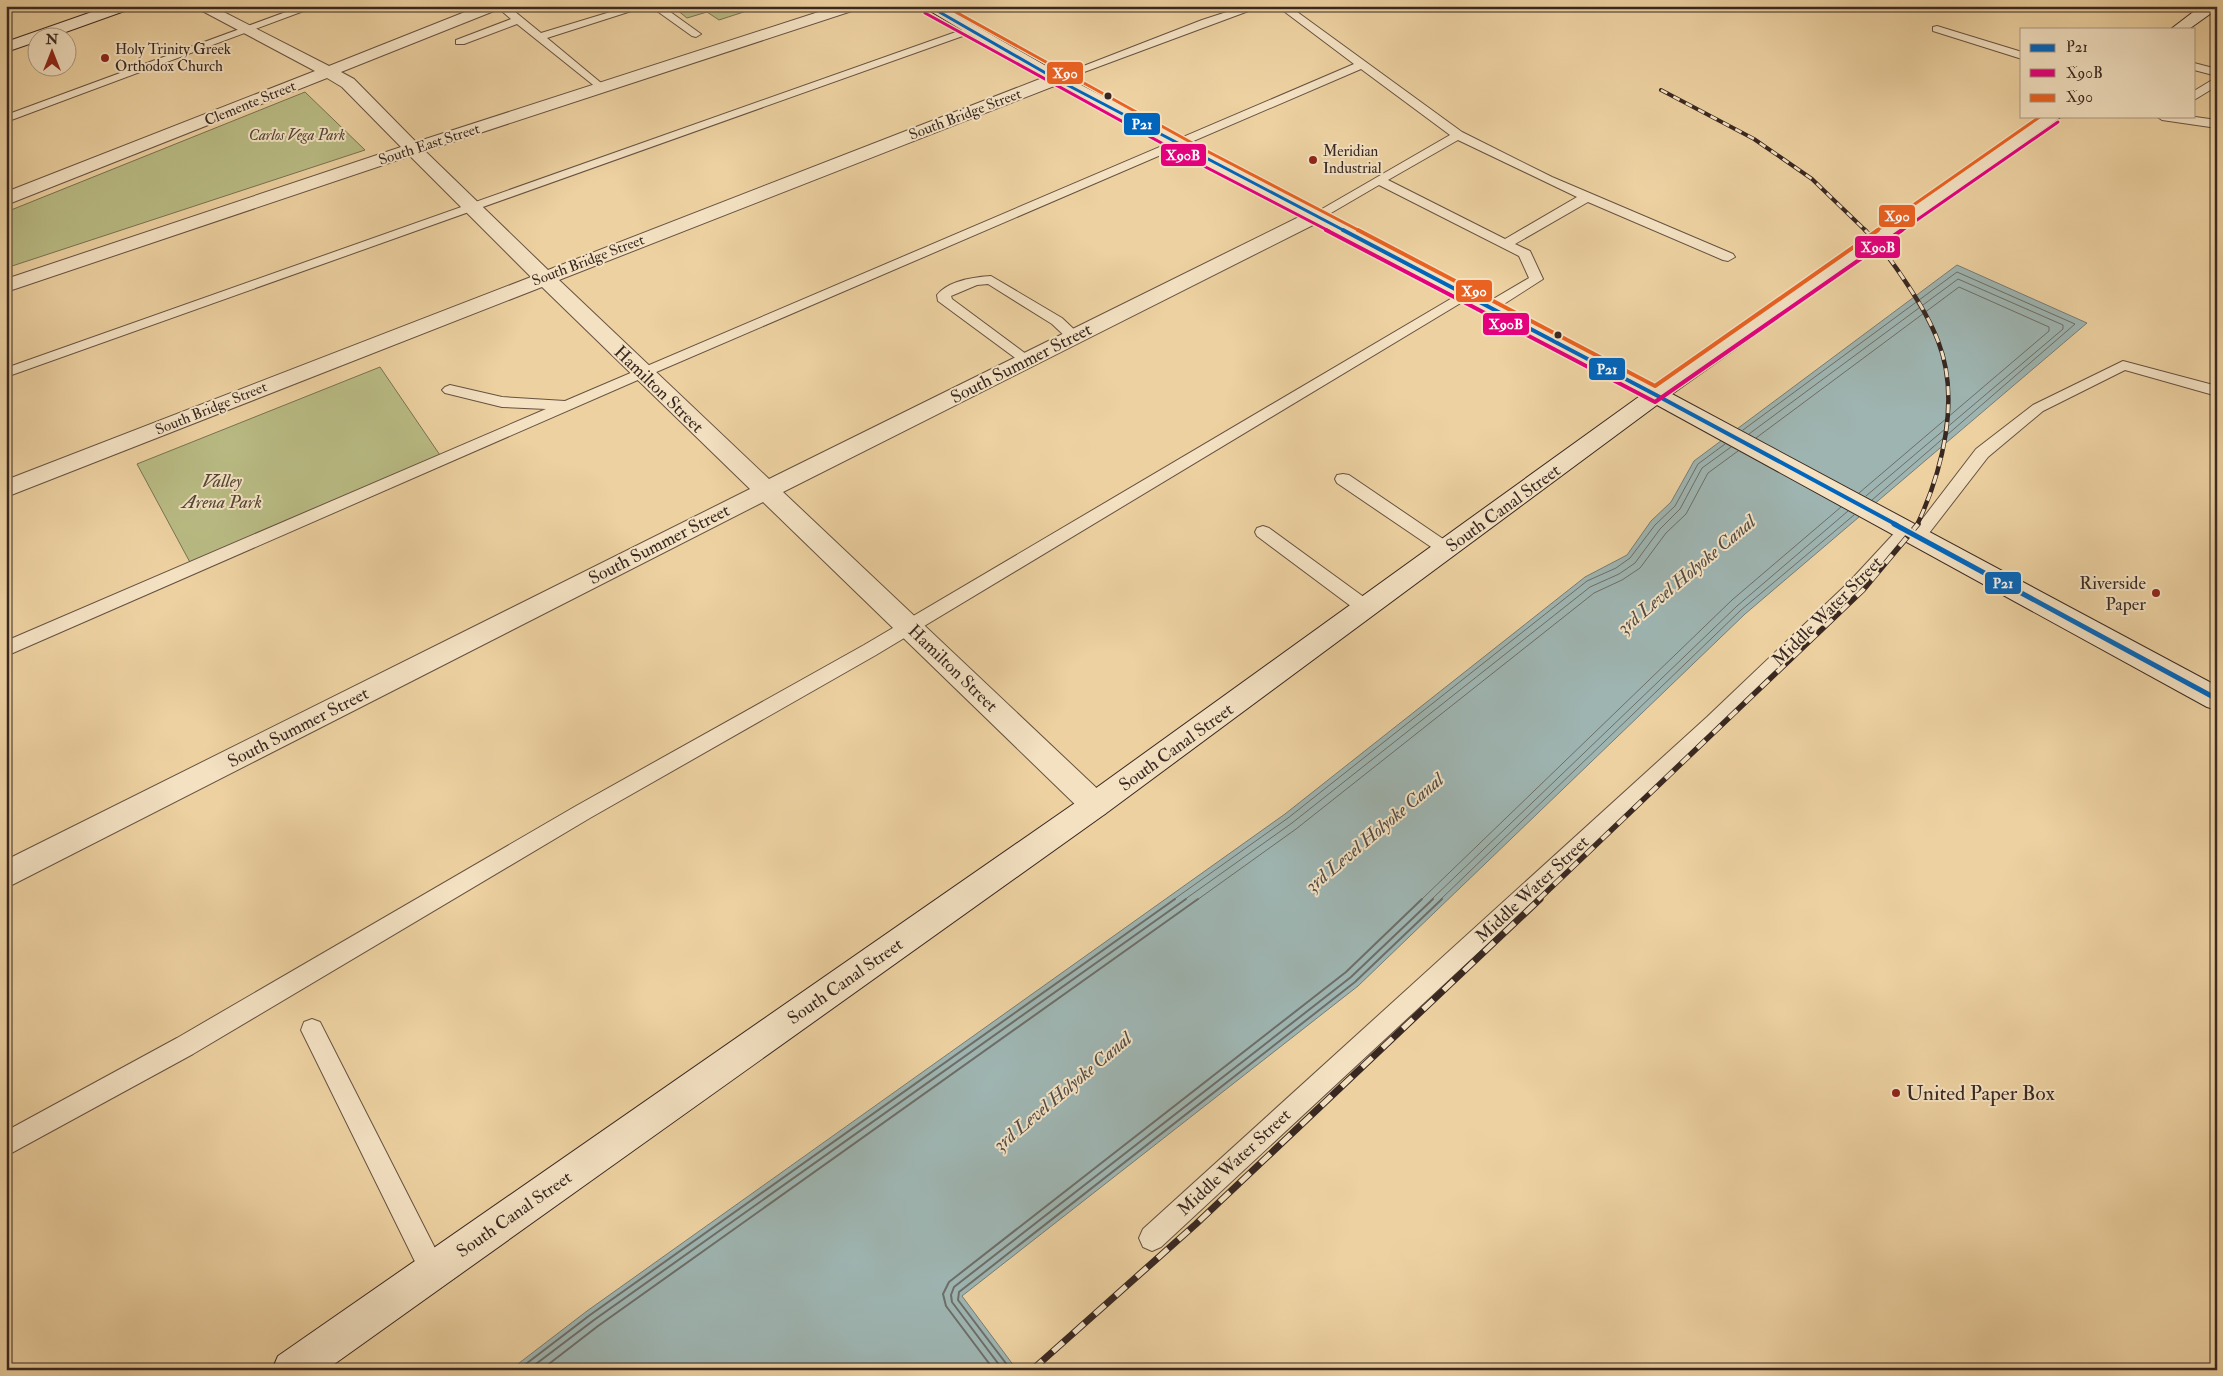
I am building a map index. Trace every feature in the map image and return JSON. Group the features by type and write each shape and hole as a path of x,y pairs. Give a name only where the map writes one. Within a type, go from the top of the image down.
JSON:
{"street":[{"path":"6,46 125,6"},
{"name":"Hamilton Street","path":"200,6 348,83 543,278 1095,805"},
{"name":"Clemente Street","path":"6,199 494,6"},
{"name":"South East Street","path":"6,286 853,6"},
{"path":"928,6 1056,79 1178,145 1656,395 2217,698"},
{"path":"2180,28 2211,6"},
{"name":"South Bridge Street","path":"6,489 1056,79"},
{"name":"South Canal Street","path":"292,1370 1095,805 1656,395 2051,118"},
{"name":"South Summer Street","path":"6,875 765,491 1314,217"}],"lane":[{"path":"6,119 312,6"},
{"path":"501,6 602,89"},
{"path":"540,37 642,6"},
{"path":"655,6 696,34"},
{"path":"1171,35 1257,6"},
{"path":"1282,6 1458,135 1548,180 1728,257"},
{"path":"460,42 518,20"},
{"path":"1937,29 2020,55"},
{"path":"6,373 970,30"},
{"name":"South Bridge Street","path":"1056,79 1171,35"},
{"path":"6,649 642,373 1362,65"},
{"path":"2196,67 2217,73"},
{"path":"2196,96 2217,80"},
{"path":"2173,118 2217,124"},
{"path":"1314,217 1458,135"},
{"path":"1378,180 1525,254 1536,279 1488,308"},
{"path":"1505,244 1587,197"},
{"path":"1028,360 945,301 944,296 950,291 976,281 991,280 1057,321 1074,337"},
{"path":"6,1144 185,1046 541,836 910,627 1464,295"},
{"name":"Middle Water Street","path":"1152,1238 1714,722 1855,586 1902,529 1982,453 2038,408 2123,365 2217,392"},
{"path":"450,390 502,402 568,406"},
{"path":"1343,479 1446,549"},
{"path":"1263,532 1366,608"},
{"path":"312,1030 433,1270"}],"green space":[{"path":"672,6 762,6 719,20 707,12 687,18"},
{"name":"Carlos Vega Park","path":"305,92 365,150 6,268 6,212"},
{"name":"Valley Arena Park","path":"380,367 442,458 192,566 137,464"}],"water":[{"name":"3rd Level Holyoke Canal","path":"1957,265 2087,323 1745,614 1358,986 962,1296 1017,1370 510,1370 587,1311 1285,814 1585,577 1627,555 1651,521 1671,502 1694,461"}],"railway":[{"path":"1661,90 1754,139 1812,179 1865,230"},
{"path":"1865,230 1892,263 1920,304 1935,333 1945,363 1948,411 1941,459 1917,525"},
{"path":"1538,900 1863,590 1918,524"},
{"path":"1032,1370 1196,1224 1540,899"}],"transit line":[{"name":"P21","path":"929,6 1056,79 1656,395 2217,699"},
{"name":"X90","path":"945,6 1203,149 1655,386 2038,118"},
{"name":"X90B","path":"925,13 1196,162 1655,402 2058,122"}],"place":[{"name":"Holy Trinity Greek Orthodox Church","path":"105,58"},
{"name":"Meridian Industrial","path":"1313,160"},
{"name":"Riverside Paper","path":"2156,593"},
{"name":"United Paper Box","path":"1896,1093"}]}
